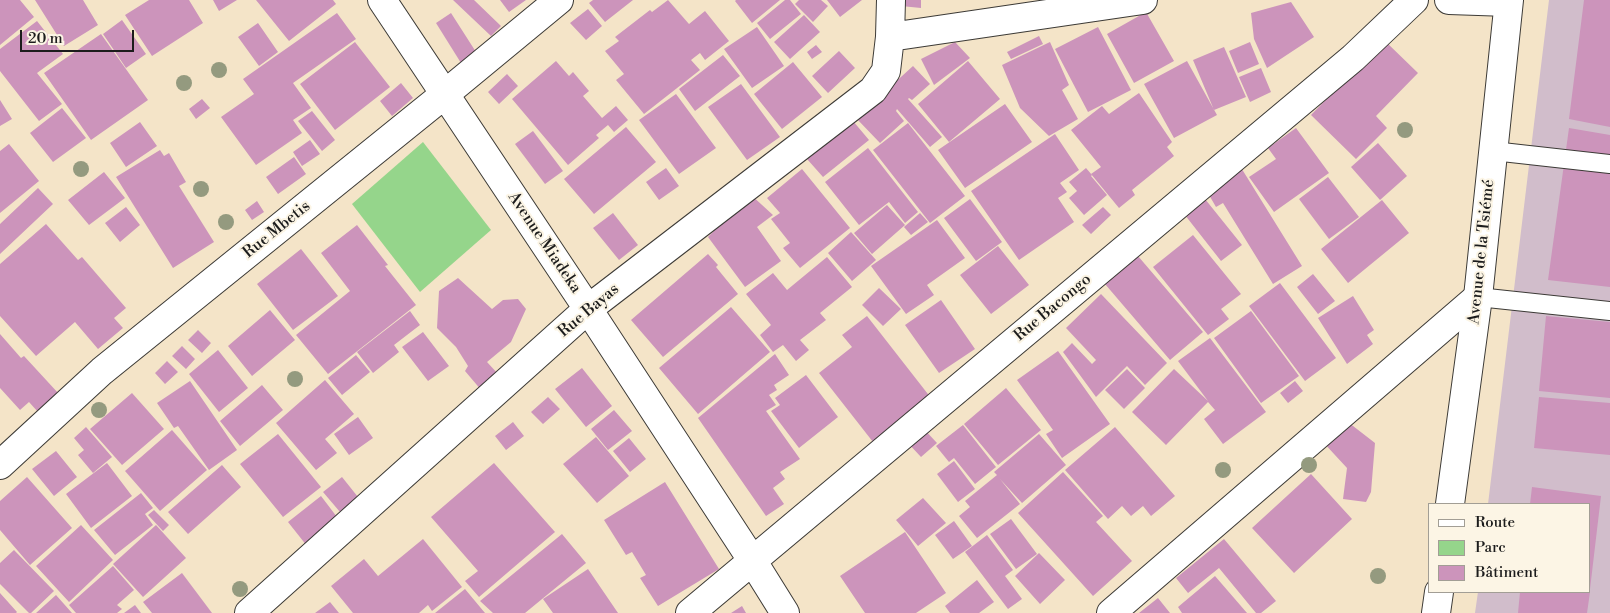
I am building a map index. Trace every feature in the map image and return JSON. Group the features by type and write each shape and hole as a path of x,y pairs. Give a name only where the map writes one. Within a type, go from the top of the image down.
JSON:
{"street":[{"name":"Avenue Miadeka","path":"382,0 588,309 785,613"},
{"name":"Rue Mbetis","path":"0,465 102,371 559,0"},
{"name":"Rue Bayas","path":"249,613 588,309 873,90 886,71 890,37 891,0"},
{"path":"890,37 1143,0"},
{"name":"Rue Bacongo","path":"690,613 1353,58 1414,0"},
{"path":"1450,0 1508,1"},
{"name":"Avenue de la Tsiémé","path":"1450,503 1478,297 1508,1"},
{"path":"1110,613 1478,297"},
{"path":"1436,613 1439,593"}],"lane":[{"path":"1493,151 1610,164"},
{"path":"1478,297 1610,312"}],"shaded area":[{"path":"1549,0 1610,0 1610,613 1475,613 1478,593 1590,593 1590,503 1488,503"}],"green space":[{"path":"423,142 491,230 420,292 352,204"}],"building":[{"path":"0,0 20,0 34,17 0,45"},
{"path":"35,0 83,0 98,25 64,46"},
{"path":"149,0 189,0 203,23 152,56 125,15"},
{"path":"213,0 237,0 219,11"},
{"path":"256,0 333,0 336,4 289,41"},
{"path":"453,0 474,0 501,26 491,36"},
{"path":"500,0 526,0 509,12"},
{"path":"593,0 633,0 605,22 589,3"},
{"path":"668,0 689,24 705,11 729,41 705,60 700,53 691,60 700,70 644,114 616,80 624,74 605,51 619,41 615,37 650,10 652,12"},
{"path":"736,0 780,0 752,23"},
{"path":"785,0 790,0 801,14 770,39 757,23"},
{"path":"799,0 821,0 828,6 813,22 795,4"},
{"path":"827,0 862,0 840,17"},
{"path":"902,0 921,0 921,8 901,6"},
{"path":"1584,0 1610,0 1610,127 1569,119"},
{"path":"1291,2 1314,37 1267,68 1254,39 1251,13"},
{"path":"588,9 602,26 586,40 570,23"},
{"path":"1146,12 1174,61 1134,83 1107,34"},
{"path":"337,13 356,39 293,83 311,108 293,120 302,133 256,165 221,117 254,94 243,79"},
{"path":"451,13 476,52 461,63 436,23"},
{"path":"804,15 820,32 790,59 774,42"},
{"path":"122,20 146,54 126,68 103,34"},
{"path":"37,21 63,54 37,73 62,104 39,121 0,71 0,49"},
{"path":"258,23 278,52 259,66 238,37"},
{"path":"757,27 784,66 752,88 724,49"},
{"path":"1098,27 1131,90 1088,112 1055,49"},
{"path":"101,34 148,100 91,140 44,73"},
{"path":"1039,36 1043,44 1011,59 1007,52"},
{"path":"1384,40 1418,73 1376,116 1387,128 1356,159 1311,115"},
{"path":"355,42 390,87 335,130 300,84"},
{"path":"955,42 970,58 934,85 921,59"},
{"path":"1050,42 1069,85 1062,90 1078,119 1049,136 1020,108 1002,65"},
{"path":"1250,42 1259,64 1238,73 1229,51"},
{"path":"816,45 822,52 812,59 807,52"},
{"path":"1224,47 1246,97 1214,110 1193,60"},
{"path":"839,51 855,68 828,93 812,76"},
{"path":"723,55 740,76 695,111 679,89"},
{"path":"556,61 569,76 573,72 589,91 583,96 602,118 616,106 628,120 614,132 608,125 596,135 599,138 568,165 512,99"},
{"path":"968,61 1000,99 949,142 918,104"},
{"path":"1187,61 1217,115 1174,138 1144,84"},
{"path":"793,62 822,97 782,129 754,94"},
{"path":"913,66 930,84 912,100 908,99 942,137 930,147 897,109 896,111 904,121 880,143 856,118"},
{"path":"1261,68 1271,92 1250,102 1239,77"},
{"path":"507,74 518,86 499,104 488,92"},
{"path":"401,83 413,98 392,116 380,101"},
{"path":"741,84 780,137 747,160 708,107"},
{"path":"1139,93 1172,142 1167,147 1174,156 1132,190 1135,195 1119,208 1091,174 1101,167 1071,130 1102,106 1109,114"},
{"path":"676,94 716,148 679,174 639,120"},
{"path":"202,99 210,108 196,119 189,109"},
{"path":"0,100 12,119 0,126"},
{"path":"1005,104 1032,142 965,188 938,150"},
{"path":"62,108 86,138 53,162 30,133"},
{"path":"312,111 335,140 322,151 298,121"},
{"path":"853,121 869,140 823,177 807,159"},
{"path":"140,122 157,146 126,167 110,143"},
{"path":"908,123 965,196 930,223 873,150"},
{"path":"626,127 656,162 594,214 564,179"},
{"path":"1296,128 1329,173 1274,212 1249,177 1276,159 1268,148"},
{"path":"1569,128 1610,135 1610,287 1548,280"},
{"path":"533,131 563,171 545,184 515,144"},
{"path":"1055,134 1079,170 1060,183 1067,192 1058,198 1074,222 1019,260 971,191"},
{"path":"310,140 320,154 302,166 293,152"},
{"path":"1378,143 1407,176 1380,200 1351,167"},
{"path":"9,144 39,181 0,213 0,151"},
{"path":"868,148 918,212 905,223 889,202 859,225 825,182"},
{"path":"160,150 164,156 169,153 186,182 179,186 214,242 173,268 116,177"},
{"path":"294,157 306,174 278,194 266,177"},
{"path":"1240,166 1302,266 1273,284 1223,203 1216,207 1205,188"},
{"path":"666,168 679,186 659,200 646,182"},
{"path":"1086,168 1107,195 1084,215 1069,198 1077,191 1069,182"},
{"path":"802,169 850,228 800,268 783,248 790,243 771,219 780,213 767,198"},
{"path":"104,172 125,198 89,225 68,200"},
{"path":"1328,177 1359,217 1329,239 1299,199"},
{"path":"38,188 53,204 0,254 0,224"},
{"path":"750,194 773,215 757,227 781,261 745,287 708,237"},
{"path":"1201,194 1242,245 1221,261 1181,210"},
{"path":"970,199 1002,242 976,261 944,218"},
{"path":"1382,200 1409,233 1348,283 1321,249"},
{"path":"257,201 264,212 252,220 245,210"},
{"path":"887,205 905,225 872,254 854,233"},
{"path":"126,207 140,225 120,242 105,223"},
{"path":"1103,207 1111,215 1091,234 1082,225"},
{"path":"613,213 638,245 619,260 593,228"},
{"path":"920,213 928,222 911,235 904,227"},
{"path":"937,220 965,258 927,285 934,295 906,314 871,266"},
{"path":"46,224 78,260 82,257 126,308 114,318 123,328 98,349 75,322 36,356 0,316 0,264"},
{"path":"357,225 388,265 385,266 416,305 328,374 296,335 350,291 321,253"},
{"path":"851,232 876,260 852,281 828,253"},
{"path":"1193,235 1241,294 1221,309 1229,319 1208,335 1153,267"},
{"path":"998,246 1029,285 991,314 960,275"},
{"path":"301,249 338,296 293,330 257,284"},
{"path":"708,254 738,294 663,357 631,320"},
{"path":"1138,256 1203,332 1170,360 1105,284"},
{"path":"827,257 852,287 820,313 826,320 800,340 809,350 796,361 783,345 773,352 760,335 771,325 746,294 773,273 787,290"},
{"path":"1313,274 1335,301 1318,314 1297,287"},
{"path":"458,278 492,309 503,300 518,299 526,309 511,342 487,362 499,375 482,391 465,371 468,366 456,347 437,328 439,291"},
{"path":"1280,283 1336,358 1305,381 1249,306"},
{"path":"879,288 901,309 883,326 862,305"},
{"path":"1101,294 1167,363 1145,385 1127,366 1096,397 1063,352 1072,343 1092,364 1096,360 1066,328"},
{"path":"1353,296 1374,330 1367,335 1373,344 1347,364 1318,318"},
{"path":"941,300 975,349 939,373 905,325"},
{"path":"731,307 770,352 698,414 659,368"},
{"path":"270,310 295,340 252,376 228,346"},
{"path":"410,311 420,325 394,345 399,352 373,373 357,352"},
{"path":"1251,311 1299,376 1261,403 1214,338"},
{"path":"867,316 931,398 873,442 819,373 852,347 842,335"},
{"path":"1546,316 1610,322 1610,398 1539,391"},
{"path":"198,330 211,343 202,353 188,340"},
{"path":"423,332 449,366 428,381 402,347"},
{"path":"0,334 21,358 24,356 59,394 38,412 29,402 20,410 0,388"},
{"path":"1210,338 1266,412 1223,444 1204,419 1215,410 1208,402 1166,445 1132,412 1174,369 1208,401 1178,361"},
{"path":"182,346 195,359 186,369 172,356"},
{"path":"218,350 248,388 219,412 189,374"},
{"path":"1058,351 1110,424 1062,458 1046,434 1053,430 1017,380"},
{"path":"775,354 789,375 774,385 777,390 769,395 776,405 766,411 800,459 780,472 785,479 773,488 784,504 766,516 698,418"},
{"path":"356,355 370,372 342,395 328,378"},
{"path":"167,361 178,372 165,384 155,373"},
{"path":"582,368 612,406 586,427 555,389"},
{"path":"1127,369 1145,388 1124,409 1105,390"},
{"path":"806,375 838,417 799,448 771,411 780,405 775,398"},
{"path":"325,380 354,414 325,439 337,453 316,470 276,423"},
{"path":"190,381 237,450 209,470 178,426 174,428 157,403"},
{"path":"1295,381 1303,391 1288,403 1280,393"},
{"path":"262,385 283,410 240,446 220,421"},
{"path":"1006,388 1041,430 998,465 964,424"},
{"path":"132,393 164,429 122,465 90,429"},
{"path":"548,397 560,409 543,424 531,412"},
{"path":"1539,397 1610,403 1610,455 1534,448"},
{"path":"614,410 632,431 608,450 591,429"},
{"path":"358,417 373,438 349,455 334,434"},
{"path":"1344,419 1375,443 1371,492 1366,502 1343,499 1347,468 1322,441"},
{"path":"513,422 524,436 506,450 495,436"},
{"path":"963,425 996,467 975,484 954,458 949,462 936,446"},
{"path":"86,427 112,457 93,473 78,455 84,450 74,438"},
{"path":"922,427 937,443 921,457 907,442"},
{"path":"1115,427 1175,496 1151,516 1143,506 1131,516 1122,506 1108,519 1065,470"},
{"path":"172,430 207,470 160,511 125,471"},
{"path":"278,434 321,487 283,517 240,464"},
{"path":"1039,434 1066,465 1022,503 1000,479 1020,504 977,538 959,516 970,507 965,501 997,475 994,472"},
{"path":"596,437 629,476 597,503 563,464"},
{"path":"629,438 646,459 630,472 613,451"},
{"path":"56,451 77,477 54,496 32,469"},
{"path":"954,461 975,489 958,502 937,474"},
{"path":"107,463 132,496 91,528 66,494"},
{"path":"494,463 555,532 479,597 465,581 478,571 431,517"},
{"path":"222,465 241,487 188,534 168,512"},
{"path":"1063,472 1103,516 1096,522 1132,561 1093,596 1018,513"},
{"path":"1311,474 1352,519 1294,573 1252,528"},
{"path":"27,477 72,528 30,565 0,530 0,501"},
{"path":"342,477 358,497 340,512 323,492"},
{"path":"665,482 719,569 658,606 640,578 646,575 632,552 626,555 604,520"},
{"path":"1532,487 1601,496 1590,589 1590,503 1530,503"},
{"path":"141,493 153,508 145,514 153,525 115,555 94,530"},
{"path":"321,496 340,521 307,546 288,522"},
{"path":"923,498 946,523 918,546 896,520"},
{"path":"154,510 169,525 163,531 148,515"},
{"path":"1011,519 1037,554 1016,569 990,534"},
{"path":"954,521 972,546 953,559 935,535"},
{"path":"81,525 113,560 69,602 36,566"},
{"path":"156,525 186,558 143,597 113,564"},
{"path":"905,532 946,593 916,613 865,613 840,576"},
{"path":"562,534 586,563 525,613 493,613 480,601"},
{"path":"987,535 1013,570 1005,576 1022,599 1008,609 965,552"},
{"path":"423,539 462,587 432,611 428,605 419,613 353,613 331,586 364,559 378,576"},
{"path":"1224,539 1276,601 1261,613 1256,613 1219,568 1188,593 1176,578"},
{"path":"14,550 54,591 31,613 0,584 0,563"},
{"path":"1039,553 1065,580 1040,604 1015,576"},
{"path":"113,566 134,590 117,605 122,609 117,613 76,613 69,605"},
{"path":"588,569 618,613 553,613 543,599"},
{"path":"182,573 212,613 152,613 143,602"},
{"path":"1215,576 1247,613 1182,613 1178,607"},
{"path":"977,580 994,602 979,613 950,613 945,606"},
{"path":"465,589 485,613 435,613"},
{"path":"0,593 17,612 16,613 0,613"},
{"path":"1520,593 1590,593 1587,613 1518,613"},
{"path":"56,595 72,613 36,613"},
{"path":"1158,598 1170,613 1139,613"},
{"path":"330,602 339,613 315,613"},
{"path":"135,605 141,613 124,613"},
{"path":"742,606 746,613 731,613"}]}
